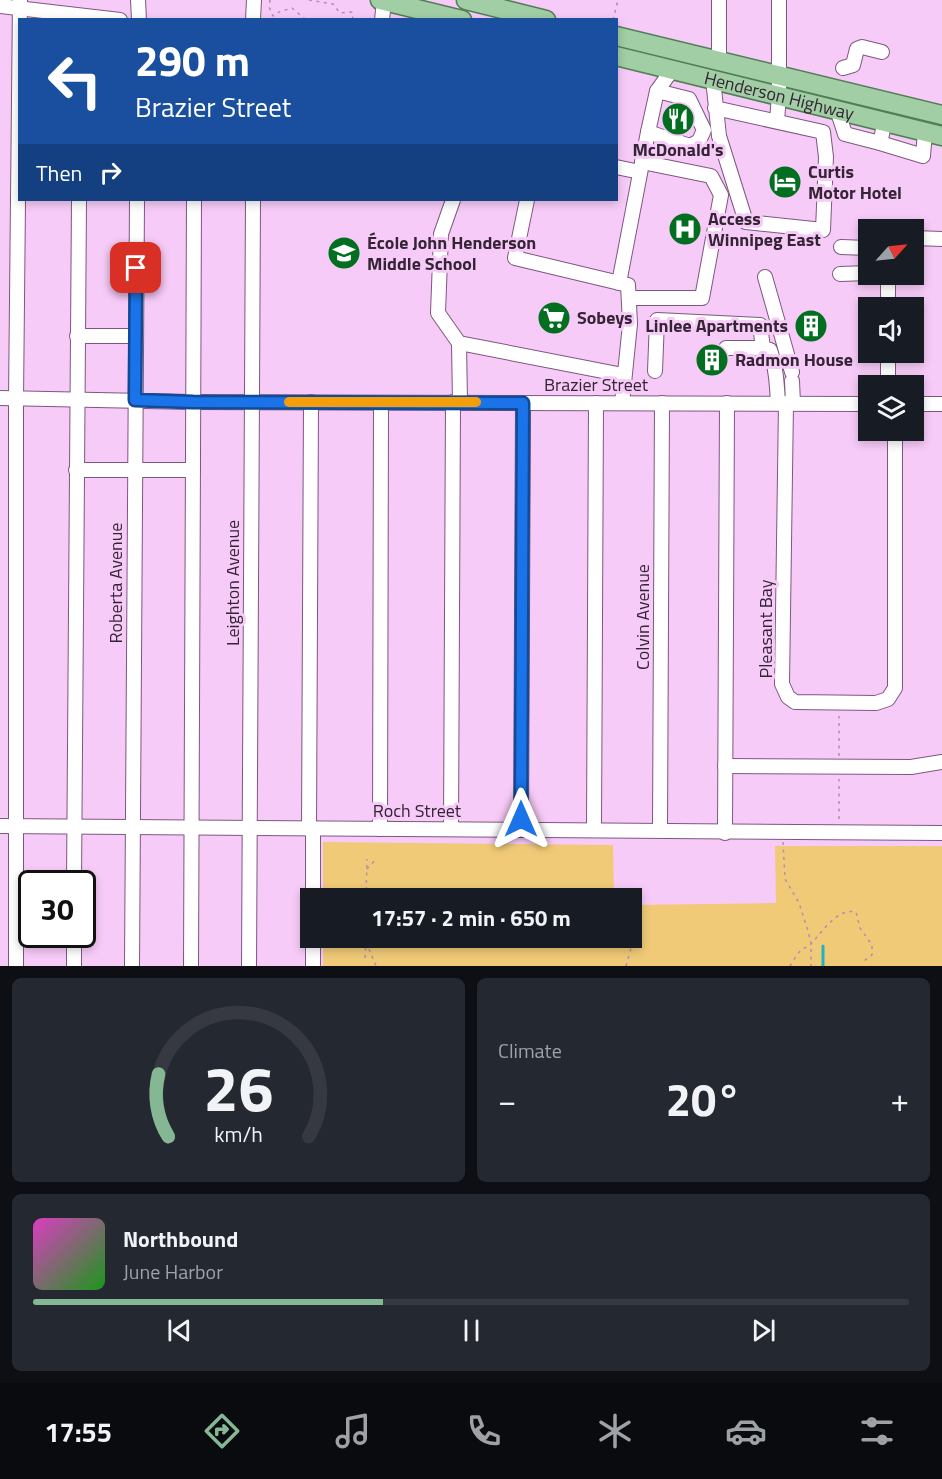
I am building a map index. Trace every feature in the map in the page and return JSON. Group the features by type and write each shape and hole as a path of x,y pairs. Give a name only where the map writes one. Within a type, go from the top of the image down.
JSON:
{"main road":[{"path":"382,0 456,14"},
{"path":"466,0 538,18"},
{"name":"Henderson Highway","path":"618,36 941,115"},
{"name":"Henderson Highway","path":"618,56 934,134"},
{"path":"934,134 941,115"}],"street":[{"path":"138,0 139,18"},
{"path":"253,18 254,0"},
{"path":"382,0 382,18"},
{"path":"719,0 719,61"},
{"path":"777,121 779,0"},
{"path":"0,6 19,4 80,17"},
{"path":"843,68 853,65 857,49 862,47 882,52"},
{"path":"649,64 657,91"},
{"path":"619,283 657,91 672,70"},
{"path":"713,79 720,136 746,222 823,230 826,157 823,132 837,110"},
{"path":"648,132 690,146 699,141 704,130 689,99 657,91"},
{"path":"715,108 823,132"},
{"path":"837,110 845,134 923,156 934,134"},
{"path":"880,143 885,122"},
{"path":"16,966 18,136"},
{"path":"618,167 641,167 711,176 721,195 702,298 630,298"},
{"path":"75,870 79,201"},
{"name":"Roberta Avenue","path":"132,966 136,201"},
{"path":"191,966 194,201"},
{"name":"Leighton Avenue","path":"249,966 253,201"},
{"path":"451,829 456,402 459,344 438,313 441,234 453,201"},
{"path":"526,201 515,258 628,285 630,324 623,375 622,403"},
{"path":"924,238 942,239"},
{"path":"841,248 858,248"},
{"path":"840,274 858,273"},
{"path":"765,277 792,376 786,403"},
{"path":"655,370 657,320 759,325 763,348"},
{"path":"77,336 135,336"},
{"path":"459,344 623,375"},
{"path":"726,348 770,350 786,403"},
{"name":"Brazier Street","path":"0,399 193,402 858,404"},
{"path":"311,402 313,888"},
{"path":"380,829 381,403"},
{"path":"521,830 523,403"},
{"path":"594,830 596,403"},
{"name":"Pleasant Bay","path":"786,403 782,684 788,697 795,702 876,703 888,699 895,688 895,441"},
{"name":"Colvin Avenue","path":"660,830 662,404"},
{"path":"725,832 727,404"},
{"path":"924,404 942,404"},
{"path":"76,470 193,470"},
{"path":"725,766 911,767 942,762"},
{"name":"Roch Street","path":"0,826 942,833"},
{"path":"74,948 74,966"},
{"path":"313,948 313,966"}],"path":[{"path":"270,0 269,7 273,16 292,8 304,18"},
{"path":"309,0 333,4 340,13 352,12 353,18"},
{"path":"614,18 618,0"},
{"path":"441,234 508,250"},
{"path":"783,832 785,879 799,903 812,943 811,966"},
{"path":"366,888 367,858"},
{"path":"367,869 376,859"},
{"path":"789,966 801,950 812,943 823,929 851,911 856,912 860,928 873,950 872,955 864,961"},
{"path":"366,948 366,958"},
{"path":"368,948 376,966"},
{"path":"626,966 631,948"}],"shaded area":[{"path":"323,842 613,845 614,888 323,888"},
{"path":"775,846 942,846 942,966 323,966 323,948 642,948 642,905 776,903"}],"waterway":[{"path":"823,946 823,966"}],"slow traffic":[{"path":"289,402 476,402"}],"place":[{"name":"McDonald's","path":"678,119"},
{"name":"Curtis Motor Hotel","path":"785,182"},
{"name":"Access Winnipeg East","path":"685,229"},
{"name":"École John Henderson Middle School","path":"344,253"},
{"name":"Sobeys","path":"554,318"},
{"name":"Linlee Apartments","path":"811,326"},
{"name":"Radmon House","path":"712,360"}],"route":[{"path":"136,268 135,400 523,403 521,819"}]}
